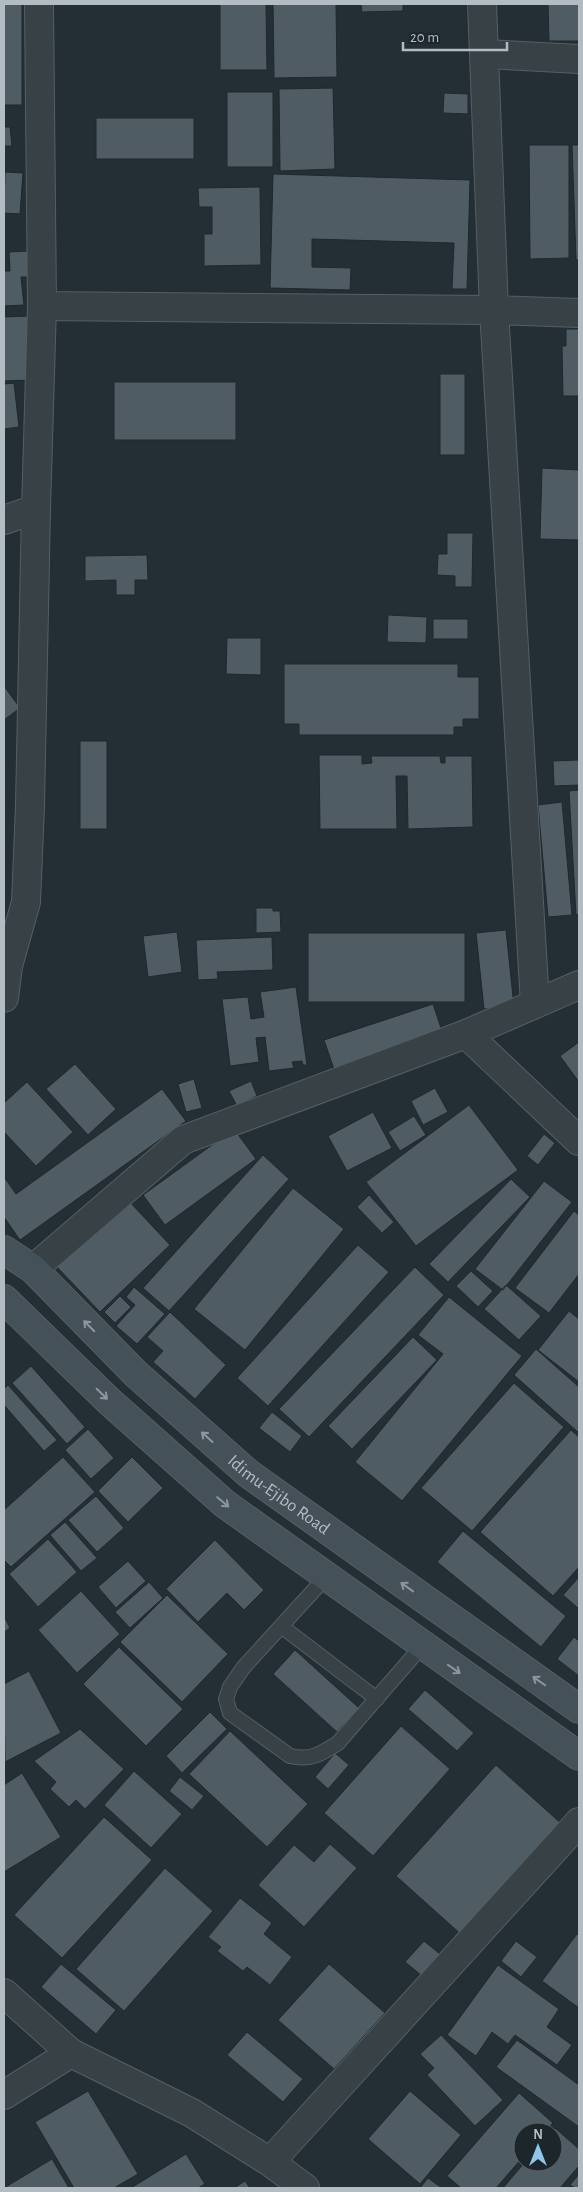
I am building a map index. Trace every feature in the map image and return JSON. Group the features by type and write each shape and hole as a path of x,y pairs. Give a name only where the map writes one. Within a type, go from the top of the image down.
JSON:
{"main road":[{"name":"Idimu-Ejibo Road","path":"4,1250 33,1269 136,1374 249,1474 579,1709"},
{"path":"4,1299 110,1402 225,1504 579,1756"}],"street":[{"path":"4,998 8,966 26,902 30,806 42,306 39,4"},
{"path":"482,4 486,54 494,310 535,1004"},
{"path":"486,54 579,59"},
{"path":"42,306 494,310 579,313"},
{"path":"4,520 36,509"},
{"path":"33,1269 184,1140 466,1034 579,985"},
{"path":"466,1034 579,1141"},
{"path":"270,2162 579,1822"},
{"path":"4,1993 71,2053 192,2113 270,2162 305,2188"},
{"path":"4,2095 71,2053"}],"lane":[{"path":"326,1577 243,1668 230,1687 226,1699 230,1713 290,1756 301,1759 320,1755 338,1743 422,1646"},
{"path":"282,1626 377,1699"}],"building":[{"path":"4,4 22,4 22,105 4,105"},
{"path":"220,4 266,4 267,70 220,70"},
{"path":"273,4 336,4 337,77 274,78"},
{"path":"361,4 403,4 403,11 362,12"},
{"path":"548,4 579,4 579,41 549,41"},
{"path":"333,88 335,169 280,171 279,89"},
{"path":"227,92 273,92 273,167 227,167"},
{"path":"444,93 468,94 468,114 443,113"},
{"path":"96,118 194,118 194,159 96,159"},
{"path":"4,127 10,127 12,146 4,146"},
{"path":"529,145 569,145 569,258 530,259"},
{"path":"572,145 579,145 579,260 576,260"},
{"path":"5,172 23,173 20,214 4,213"},
{"path":"273,174 470,180 467,289 452,289 454,243 312,239 312,267 351,268 350,290 270,288"},
{"path":"260,187 261,265 204,266 204,234 212,234 212,207 199,207 198,188"},
{"path":"28,251 30,277 21,277 24,305 4,306 4,271 10,271 9,252"},
{"path":"30,316 32,380 4,381 4,317"},
{"path":"566,329 579,329 579,396 563,396 562,346 566,346"},
{"path":"440,374 465,374 465,455 440,455"},
{"path":"114,382 236,382 236,440 114,440"},
{"path":"14,383 19,427 4,429 4,384"},
{"path":"542,468 579,470 579,540 540,539"},
{"path":"447,533 473,533 472,587 455,587 455,576 437,575 438,554 447,554"},
{"path":"147,555 148,580 135,580 135,595 116,595 116,580 85,581 85,556"},
{"path":"388,615 427,617 426,643 387,642"},
{"path":"433,619 468,619 468,639 433,639"},
{"path":"227,638 261,638 261,675 226,674"},
{"path":"284,664 458,664 458,677 479,677 479,719 463,719 463,727 454,727 454,735 299,735 299,724 284,724"},
{"path":"4,686 20,708 4,720"},
{"path":"80,741 107,741 107,829 80,829"},
{"path":"319,755 362,755 362,764 372,763 371,756 440,756 441,763 445,763 445,756 472,756 473,827 408,829 407,776 396,776 397,829 320,829"},
{"path":"579,760 579,785 554,786 553,761"},
{"path":"579,790 579,914 576,915 569,791"},
{"path":"562,802 572,915 548,917 538,805"},
{"path":"256,908 273,908 273,911 280,911 281,932 256,933"},
{"path":"506,930 514,1006 484,1009 476,933"},
{"path":"177,932 182,972 148,977 143,936"},
{"path":"308,933 465,933 465,1002 308,1002"},
{"path":"272,937 273,970 217,972 218,979 198,980 196,940"},
{"path":"296,987 307,1065 303,1065 302,1061 292,1062 294,1068 269,1071 265,1037 256,1038 259,1062 230,1066 222,999 248,997 251,1019 264,1017 260,992"},
{"path":"433,1004 443,1034 334,1069 324,1040"},
{"path":"579,1042 579,1082 560,1056"},
{"path":"75,1064 116,1109 88,1135 46,1089"},
{"path":"194,1079 202,1108 186,1112 178,1084"},
{"path":"251,1081 257,1096 237,1106 229,1091"},
{"path":"27,1082 73,1132 36,1166 4,1132 4,1103"},
{"path":"435,1088 448,1112 423,1125 411,1101"},
{"path":"162,1089 186,1121 20,1240 4,1217 4,1177 16,1194"},
{"path":"469,1105 518,1170 416,1246 366,1182"},
{"path":"373,1112 392,1148 347,1171 328,1136"},
{"path":"414,1116 426,1135 400,1151 388,1132"},
{"path":"234,1129 256,1159 165,1225 143,1195"},
{"path":"544,1134 555,1143 538,1165 527,1156"},
{"path":"263,1155 289,1179 169,1311 143,1288"},
{"path":"511,1179 530,1197 448,1282 429,1264"},
{"path":"544,1181 572,1202 503,1290 475,1269"},
{"path":"293,1188 344,1229 245,1350 194,1309"},
{"path":"369,1195 394,1222 382,1233 357,1207"},
{"path":"127,1199 170,1245 100,1312 56,1266"},
{"path":"574,1211 579,1215 579,1274 549,1313 515,1288"},
{"path":"358,1245 389,1272 268,1406 237,1378"},
{"path":"415,1267 444,1295 309,1437 279,1409"},
{"path":"471,1271 493,1291 478,1307 456,1286"},
{"path":"506,1285 541,1316 519,1340 484,1309"},
{"path":"134,1287 165,1314 137,1344 116,1326 135,1305 126,1297"},
{"path":"120,1296 131,1307 115,1323 104,1312"},
{"path":"449,1297 522,1356 402,1501 355,1462 443,1354 418,1335"},
{"path":"569,1311 579,1319 579,1382 538,1350"},
{"path":"170,1312 226,1365 195,1399 153,1362 163,1351 147,1337"},
{"path":"413,1337 437,1360 352,1449 328,1426"},
{"path":"536,1349 579,1387 579,1433 514,1375"},
{"path":"31,1366 85,1427 67,1444 12,1383"},
{"path":"514,1383 564,1427 472,1531 421,1488"},
{"path":"8,1385 57,1440 44,1451 4,1405 4,1389"},
{"path":"272,1412 302,1436 290,1452 259,1428"},
{"path":"88,1429 114,1458 91,1479 65,1450"},
{"path":"571,1430 579,1437 579,1567 553,1596 480,1532"},
{"path":"63,1457 95,1492 11,1567 4,1560 4,1510"},
{"path":"132,1457 163,1488 128,1522 98,1491"},
{"path":"96,1496 124,1528 97,1552 68,1520"},
{"path":"65,1522 97,1558 81,1571 50,1535"},
{"path":"463,1531 566,1616 541,1647 437,1562"},
{"path":"48,1539 77,1572 38,1607 9,1574"},
{"path":"215,1540 264,1590 244,1610 227,1593 198,1622 166,1589"},
{"path":"128,1561 146,1581 116,1608 98,1587"},
{"path":"579,1577 579,1609 563,1595"},
{"path":"149,1582 163,1598 130,1628 115,1612"},
{"path":"81,1591 120,1634 77,1673 38,1630"},
{"path":"167,1595 228,1654 182,1702 120,1642"},
{"path":"4,1616 10,1628 4,1632"},
{"path":"574,1637 579,1641 579,1676 557,1659"},
{"path":"119,1647 183,1709 146,1746 83,1684"},
{"path":"295,1650 359,1708 337,1732 273,1674"},
{"path":"29,1671 61,1733 5,1762 4,1684"},
{"path":"425,1690 474,1733 457,1751 408,1709"},
{"path":"210,1712 227,1729 182,1773 166,1756"},
{"path":"401,1726 450,1769 373,1856 324,1813"},
{"path":"80,1729 124,1769 85,1809 76,1800 69,1807 50,1789 56,1782 34,1761"},
{"path":"230,1731 308,1804 267,1847 189,1774"},
{"path":"335,1753 349,1765 328,1789 315,1777"},
{"path":"496,1765 564,1826 464,1937 396,1876"},
{"path":"134,1771 182,1814 151,1848 104,1805"},
{"path":"22,1773 61,1837 4,1872 4,1785"},
{"path":"180,1777 204,1796 192,1810 169,1791"},
{"path":"104,1817 152,1860 62,1958 14,1915"},
{"path":"330,1844 357,1868 304,1927 258,1885 294,1845 314,1862"},
{"path":"165,1868 213,1911 124,2011 76,1969"},
{"path":"240,1898 272,1923 264,1934 292,1957 270,1985 247,1967 243,1971 217,1951 221,1947 208,1937"},
{"path":"577,1934 579,1935 579,2008 542,1981"},
{"path":"424,1941 440,1954 421,1975 405,1962"},
{"path":"516,1941 537,1957 521,1977 501,1961"},
{"path":"61,1964 116,2010 96,2034 41,1987"},
{"path":"329,1964 385,2013 334,2069 278,2020"},
{"path":"498,1965 559,2009 547,2027 572,2045 557,2065 515,2035 508,2044 492,2032 476,2056 447,2035"},
{"path":"247,2032 303,2079 283,2102 227,2055"},
{"path":"441,2035 503,2100 475,2126 427,2075 434,2068 420,2054"},
{"path":"517,2040 579,2085 579,2127 496,2067"},
{"path":"88,2091 138,2174 114,2188 74,2188 35,2122"},
{"path":"410,2091 461,2135 420,2184 368,2139"},
{"path":"519,2093 552,2122 513,2122 513,2168 496,2188 461,2188 447,2176"},
{"path":"563,2135 579,2149 579,2166 560,2188 503,2188 517,2172 563,2172"},
{"path":"186,2154 205,2184 198,2188 131,2188"},
{"path":"52,2159 69,2188 4,2188"},
{"path":"579,2174 579,2188 575,2188 570,2185"},
{"path":"428,2178 442,2188 420,2188"},
{"path":"245,2181 250,2188 234,2188"}]}
